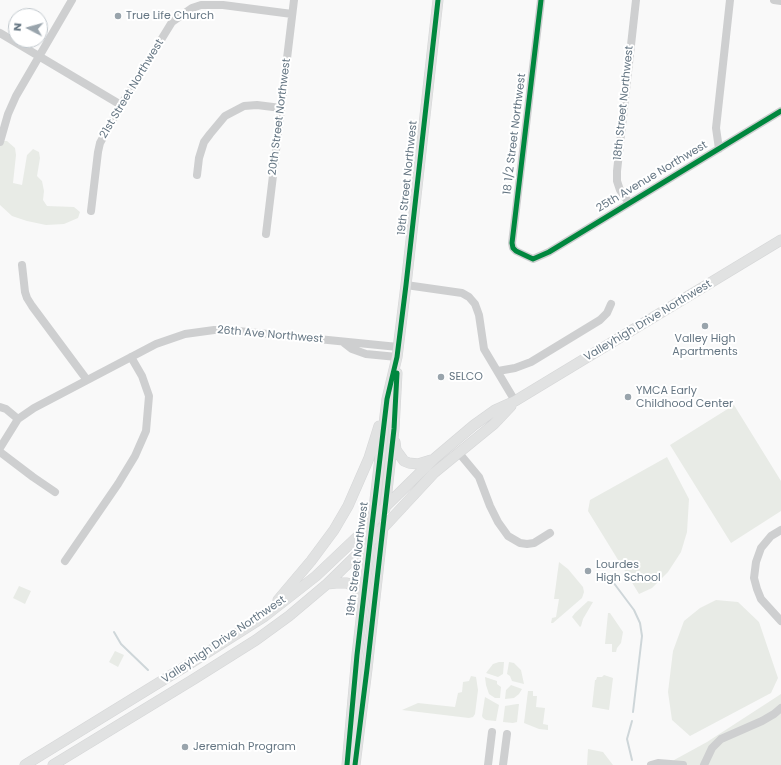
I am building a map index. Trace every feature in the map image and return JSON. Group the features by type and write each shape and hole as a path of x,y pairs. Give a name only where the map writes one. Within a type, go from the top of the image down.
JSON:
{"main road":[{"name":"19th Street Northwest","path":"355,765 394,429 397,397 398,352 438,0"},
{"name":"Valleyhigh Drive Northwest","path":"25,765 265,616 316,576 373,522 385,507 435,458 474,425 495,410 515,401 781,240"},
{"name":"19th Street Northwest","path":"347,765 363,600 387,399 398,352"},
{"path":"265,616 311,561 334,530 348,506 369,458 387,399"},
{"name":"Valleyhigh Drive Northwest","path":"54,765 256,640 289,616 327,584 370,542 434,473 494,424 515,401"},
{"path":"394,429 396,450 404,461 418,464 435,458"},
{"path":"327,584 347,583 355,587 363,600"}],"street":[{"path":"0,142 11,106 38,56 72,0"},
{"name":"20th Street Northwest","path":"266,234 294,0"},
{"name":"18 1/2 Street Northwest","path":"533,259 516,251 513,248 512,243 541,0"},
{"name":"18th Street Northwest","path":"628,203 620,190 617,181 617,171 636,0"},
{"path":"719,149 716,128 730,0"},
{"path":"774,0 781,1"},
{"name":"21st Street Northwest","path":"91,211 100,143 121,105 172,22 192,8 201,5 223,5 292,14"},
{"path":"0,33 121,105"},
{"path":"197,175 202,147 210,134 225,116 244,106 281,108"},
{"name":"25th Avenue Northwest","path":"533,259 549,252 781,111"},
{"path":"22,265 25,292 32,306 87,380"},
{"path":"406,285 456,292 469,297 475,304 479,315 484,349 515,401"},
{"path":"498,371 515,368 531,362 600,320 607,313 611,304"},
{"name":"26th Ave Northwest","path":"18,419 34,408 131,357 167,340 185,334 214,330 228,330 342,342 352,349 366,354 398,352"},
{"path":"65,561 108,500 135,456 146,431 149,396 142,376 131,357"},
{"path":"0,407 6,409 18,419 0,448"},
{"path":"0,452 55,492"},
{"path":"459,453 479,477 490,506 498,522 508,536 520,543 527,544 534,543 550,533"},
{"path":"781,530 771,536 761,548 754,570 755,583 760,597 781,621"},
{"path":"704,765 712,748 720,738 762,721 781,708"},
{"path":"488,765 492,732"},
{"path":"503,765 506,734"},
{"path":"651,765 658,763 683,765"}],"shaded area":[{"path":"0,141 7,141 15,148 16,155 13,183 22,185 27,155 33,149 39,152 40,158 37,176 42,181 44,191 43,200 47,206 74,207 80,212 78,218 64,224 46,225 12,216 0,205"},
{"path":"734,405 781,481 781,511 731,543 670,445"},
{"path":"667,457 689,499 687,532 681,552 668,572 652,588 639,594 588,511 590,500"},
{"path":"559,562 568,569 583,587 584,592 582,598 553,623 551,623 552,618 556,617 559,599 554,599"},
{"path":"19,586 31,591 25,604 13,598"},
{"path":"716,600 738,602 759,622 778,678 771,693 690,736 672,720 668,692 673,651 684,621 700,608"},
{"path":"588,601 593,602 580,627 572,617"},
{"path":"608,613 610,613 623,632 621,643 616,652 612,652 612,644 605,644"},
{"path":"115,651 124,655 118,667 109,662"},
{"path":"504,662 503,674 498,677 486,673 493,664"},
{"path":"509,662 514,663 521,670 524,684 512,681 510,676 507,674"},
{"path":"604,675 613,678 609,710 592,707 595,680 597,677 602,677"},
{"path":"471,676 476,677 478,690 475,714 473,717 469,718 402,710 418,703 455,707 458,693 462,692 463,682 469,681"},
{"path":"485,677 497,681 497,684 501,687 500,698 495,698 489,694"},
{"path":"511,685 522,689 514,698 505,699 506,690"},
{"path":"528,691 533,691 533,696 537,696 536,707 545,708 543,724 548,725 548,730 539,729 524,723"},
{"path":"781,694 781,765 665,765 707,742"},
{"path":"485,697 499,705 496,721 486,720 482,716"},
{"path":"519,704 517,722 503,722 505,706"},
{"path":"588,749 603,752 613,765 587,765"}],"waterway":[{"path":"613,582 634,610 640,623 642,636 633,712"},
{"path":"114,632 121,644 148,670"},
{"path":"632,721 627,739 632,760"}],"cycle path":[{"path":"347,765 357,655 387,399 397,357 438,0"},
{"path":"541,0 512,243 513,248 516,251 533,259 549,252 781,111"},
{"path":"355,765 394,429 397,373"}],"place":[{"name":"True Life Church","path":"118,16"},
{"name":"Valley High Apartments","path":"705,326"},
{"name":"SELCO","path":"441,377"},
{"name":"YMCA Early Childhood Center","path":"628,397"},
{"name":"Lourdes High School","path":"588,571"},
{"name":"Jeremiah Program","path":"185,747"}]}
